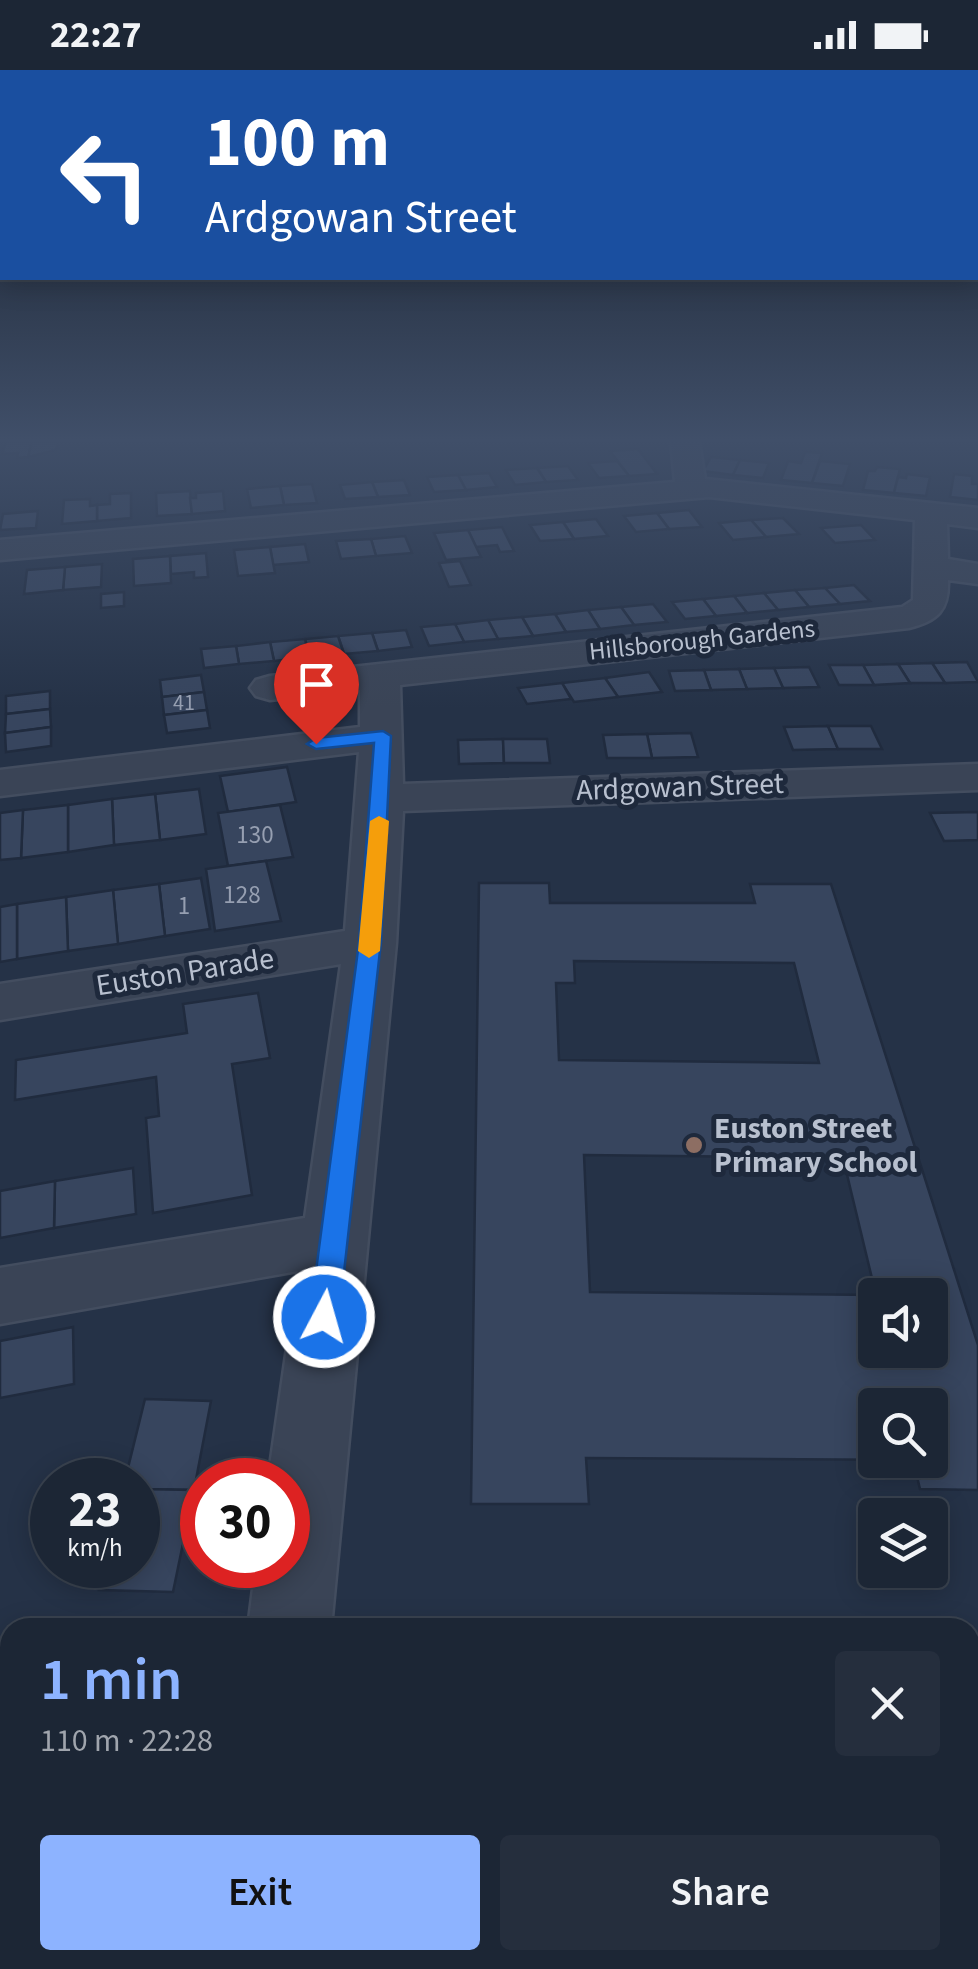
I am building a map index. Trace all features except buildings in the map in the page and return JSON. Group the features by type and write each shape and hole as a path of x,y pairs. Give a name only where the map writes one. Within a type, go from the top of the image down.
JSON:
{"street":[{"path":"0,550 221,531"},
{"name":"Hillsborough Gardens","path":"270,688 909,617 925,610 931,600 931,531"},
{"path":"932,567 978,574"},
{"path":"291,1618 370,942 381,798 380,676"},
{"path":"0,783 383,736"},
{"name":"Ardgowan Street","path":"381,798 978,777"},
{"name":"Euston Parade","path":"0,1002 370,942"},
{"path":"0,1296 333,1240"}],"slow traffic":[{"path":"369,951 379,821"}],"place":[{"name":"Euston Street Primary School","path":"694,1145"}],"route":[{"path":"316,744 383,736 370,942 324,1317"}]}
